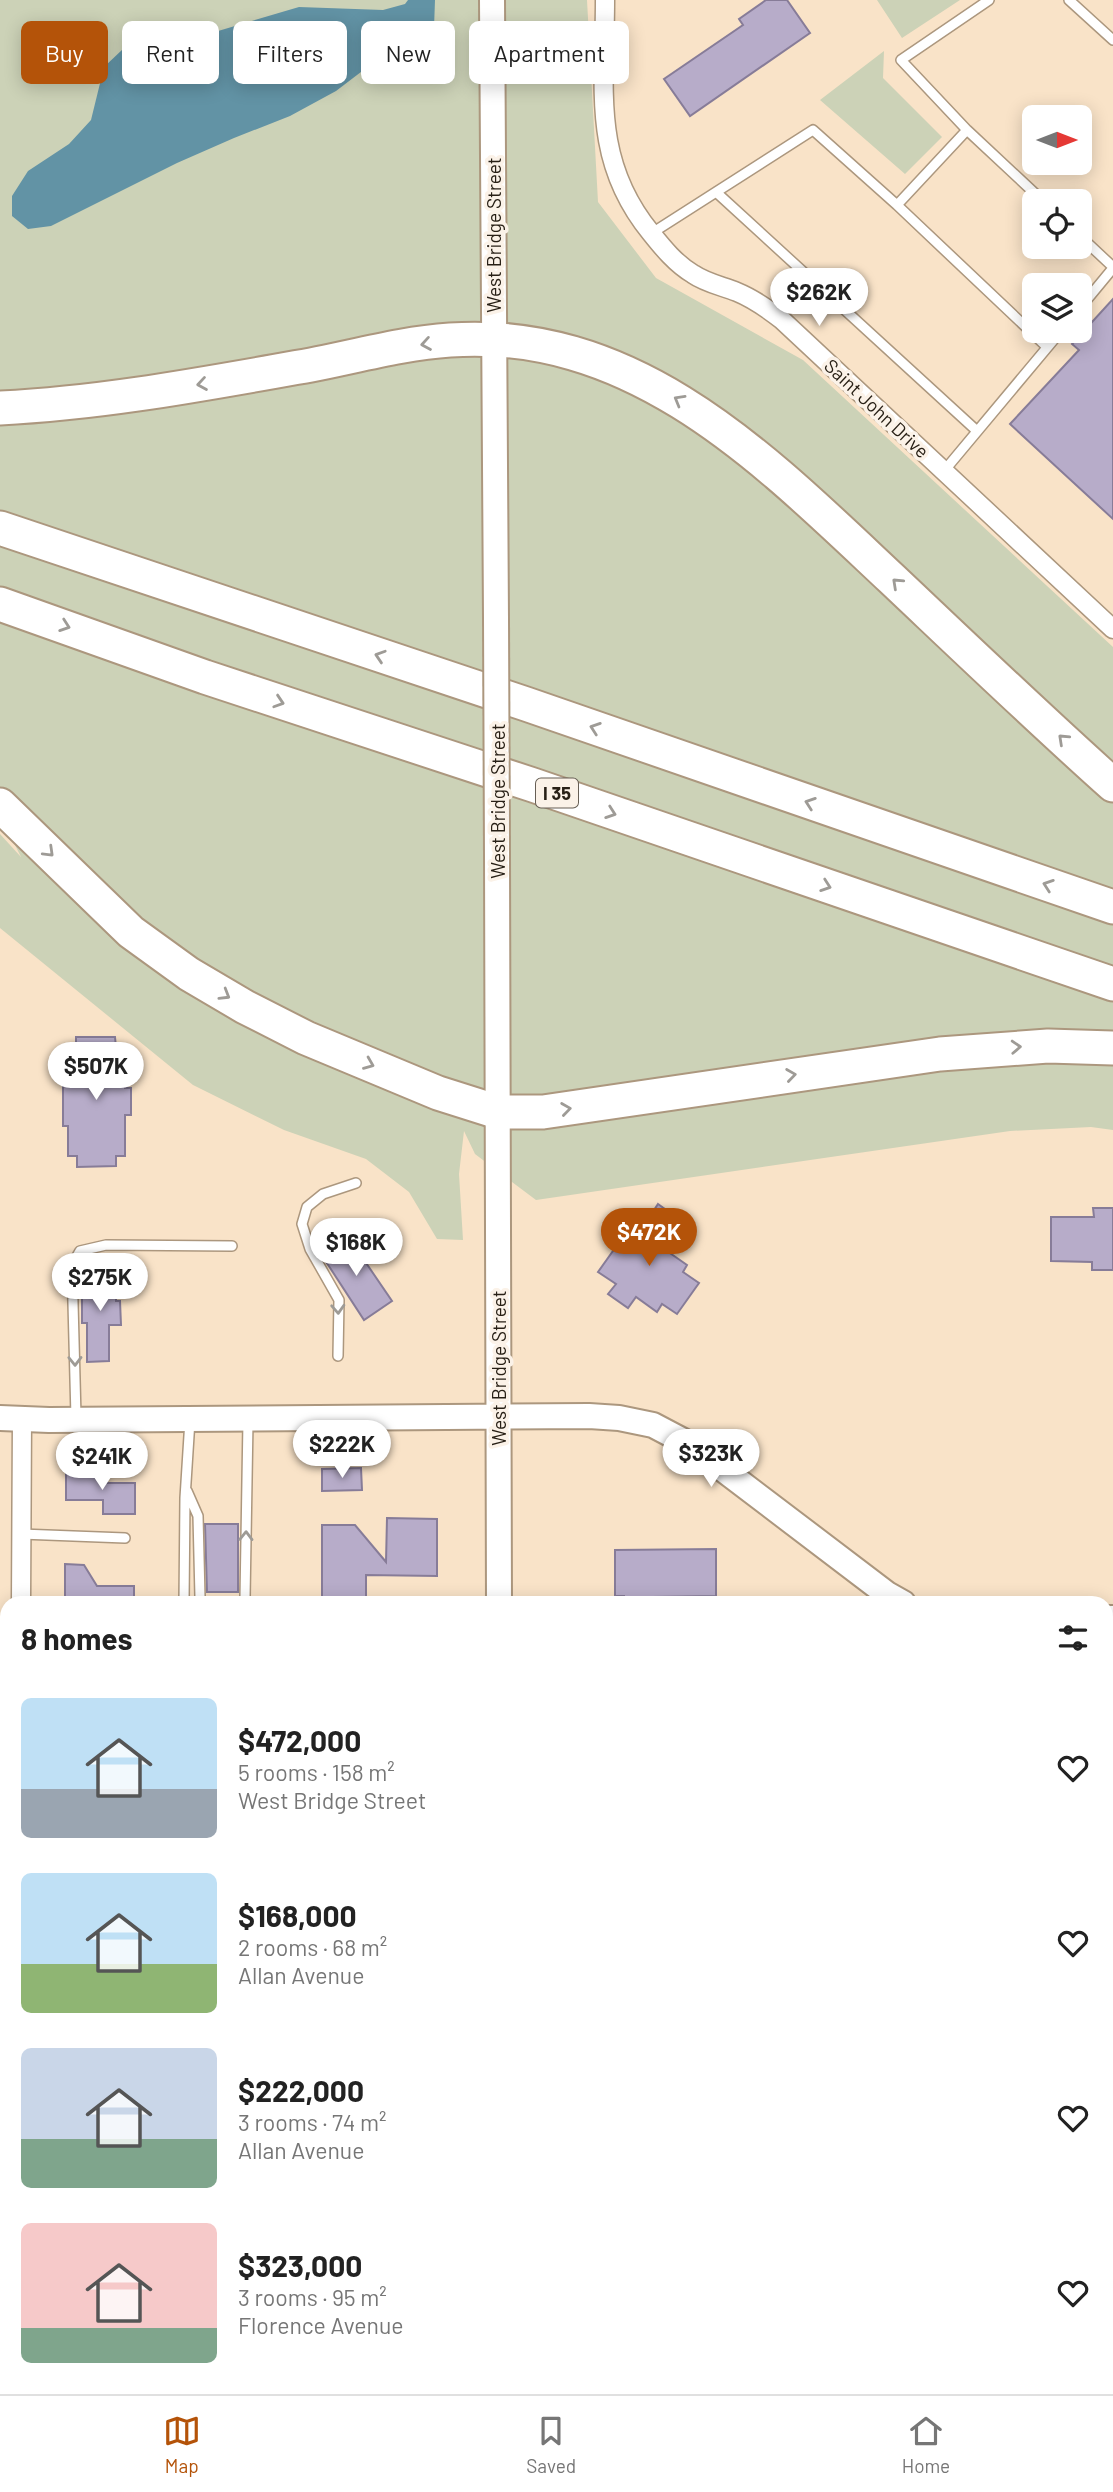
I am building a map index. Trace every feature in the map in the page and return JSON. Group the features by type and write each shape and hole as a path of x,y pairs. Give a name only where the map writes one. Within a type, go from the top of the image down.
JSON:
{"highway":[{"path":"0,408 106,398 208,383 447,340 494,339 550,346 584,357 671,395 715,423 798,491 1113,785"},
{"path":"0,528 1113,907"},
{"name":"I 35","path":"0,604 205,677 533,785 1113,984"},
{"path":"0,805 131,932 189,974 306,1038 438,1093 498,1112 543,1112 953,1052 1048,1046 1113,1048"}],"main road":[{"name":"West Bridge Street","path":"492,0 499,1596"},
{"path":"11,1419 609,1417 653,1425 691,1445 891,1596"}],"street":[{"name":"Saint John Drive","path":"606,0 605,109 608,146 626,199 669,255 692,274 758,303 782,320 1113,629"},
{"path":"11,1419 21,1534 21,1596"}],"lane":[{"path":"989,0 901,60 967,130 1030,189"},
{"path":"1069,0 1113,40"},
{"path":"652,233 813,130 897,205 1047,347"},
{"path":"897,205 967,130"},
{"path":"716,192 977,431"},
{"path":"1092,247 1113,267 1092,293"},
{"path":"944,471 1050,343"},
{"path":"338,1356 339,1300 310,1249 302,1224 307,1207 323,1194 356,1183"},
{"path":"76,1420 72,1265 80,1251 106,1245 232,1246"},
{"path":"245,1596 248,1418"},
{"path":"184,1596 186,1489 191,1419"},
{"path":"186,1489 198,1516 200,1596"},
{"path":"21,1534 125,1538"}],"green space":[{"path":"0,0 587,0 588,21 469,21 469,84 592,84 598,202 656,278 803,360 1113,647 1113,1130 1091,1127 1010,1131 536,1200 475,1154 464,1131 459,1174 463,1240 437,1239 409,1192 366,1159 284,1130 193,1085 0,928 0,834 21,857 0,815"},
{"path":"877,0 960,0 902,38"},
{"path":"884,51 883,78 942,137 905,174 820,100"}],"water":[{"path":"408,0 435,0 434,21 361,21 361,72 347,83 347,21 252,21 299,7 383,10 405,4"},
{"path":"233,27 233,84 345,84 290,116 177,163 51,226 28,229 12,216 12,196 28,171 69,144 91,120 100,84 108,84 108,63 122,50 122,84 219,84 219,31"}],"building":[{"path":"766,0 787,0 810,33 690,116 664,79 743,25 739,19"},
{"path":"1113,299 1113,519 1010,424 1079,350 1073,343 1092,343 1092,322"},
{"path":"76,1037 115,1037 116,1047 125,1047 125,1088 131,1088 131,1115 125,1115 125,1156 116,1156 116,1166 77,1167 77,1156 68,1156 68,1126 63,1126 63,1079 68,1079 68,1047 76,1047"},
{"path":"658,1204 676,1217 657,1244 687,1265 683,1272 699,1283 677,1314 662,1304 657,1312 636,1297 628,1308 608,1294 616,1284 598,1272 630,1227 639,1233"},
{"path":"1093,1208 1113,1208 1113,1270 1092,1270 1092,1262 1051,1261 1051,1217 1094,1217"},
{"path":"347,1235 392,1301 364,1320 321,1254"},
{"path":"82,1273 116,1273 116,1301 120,1301 121,1325 109,1325 109,1361 87,1362 87,1323 82,1323"},
{"path":"361,1468 362,1490 322,1491 322,1469"},
{"path":"66,1473 107,1473 107,1483 135,1483 135,1514 103,1514 103,1500 66,1500"},
{"path":"387,1518 437,1519 437,1576 366,1575 366,1596 322,1596 322,1525 355,1525 386,1562"},
{"path":"205,1524 238,1524 238,1592 207,1592"},
{"path":"716,1549 716,1596 615,1596 615,1550"},
{"path":"65,1564 84,1565 97,1586 134,1586 134,1596 65,1596"}]}
